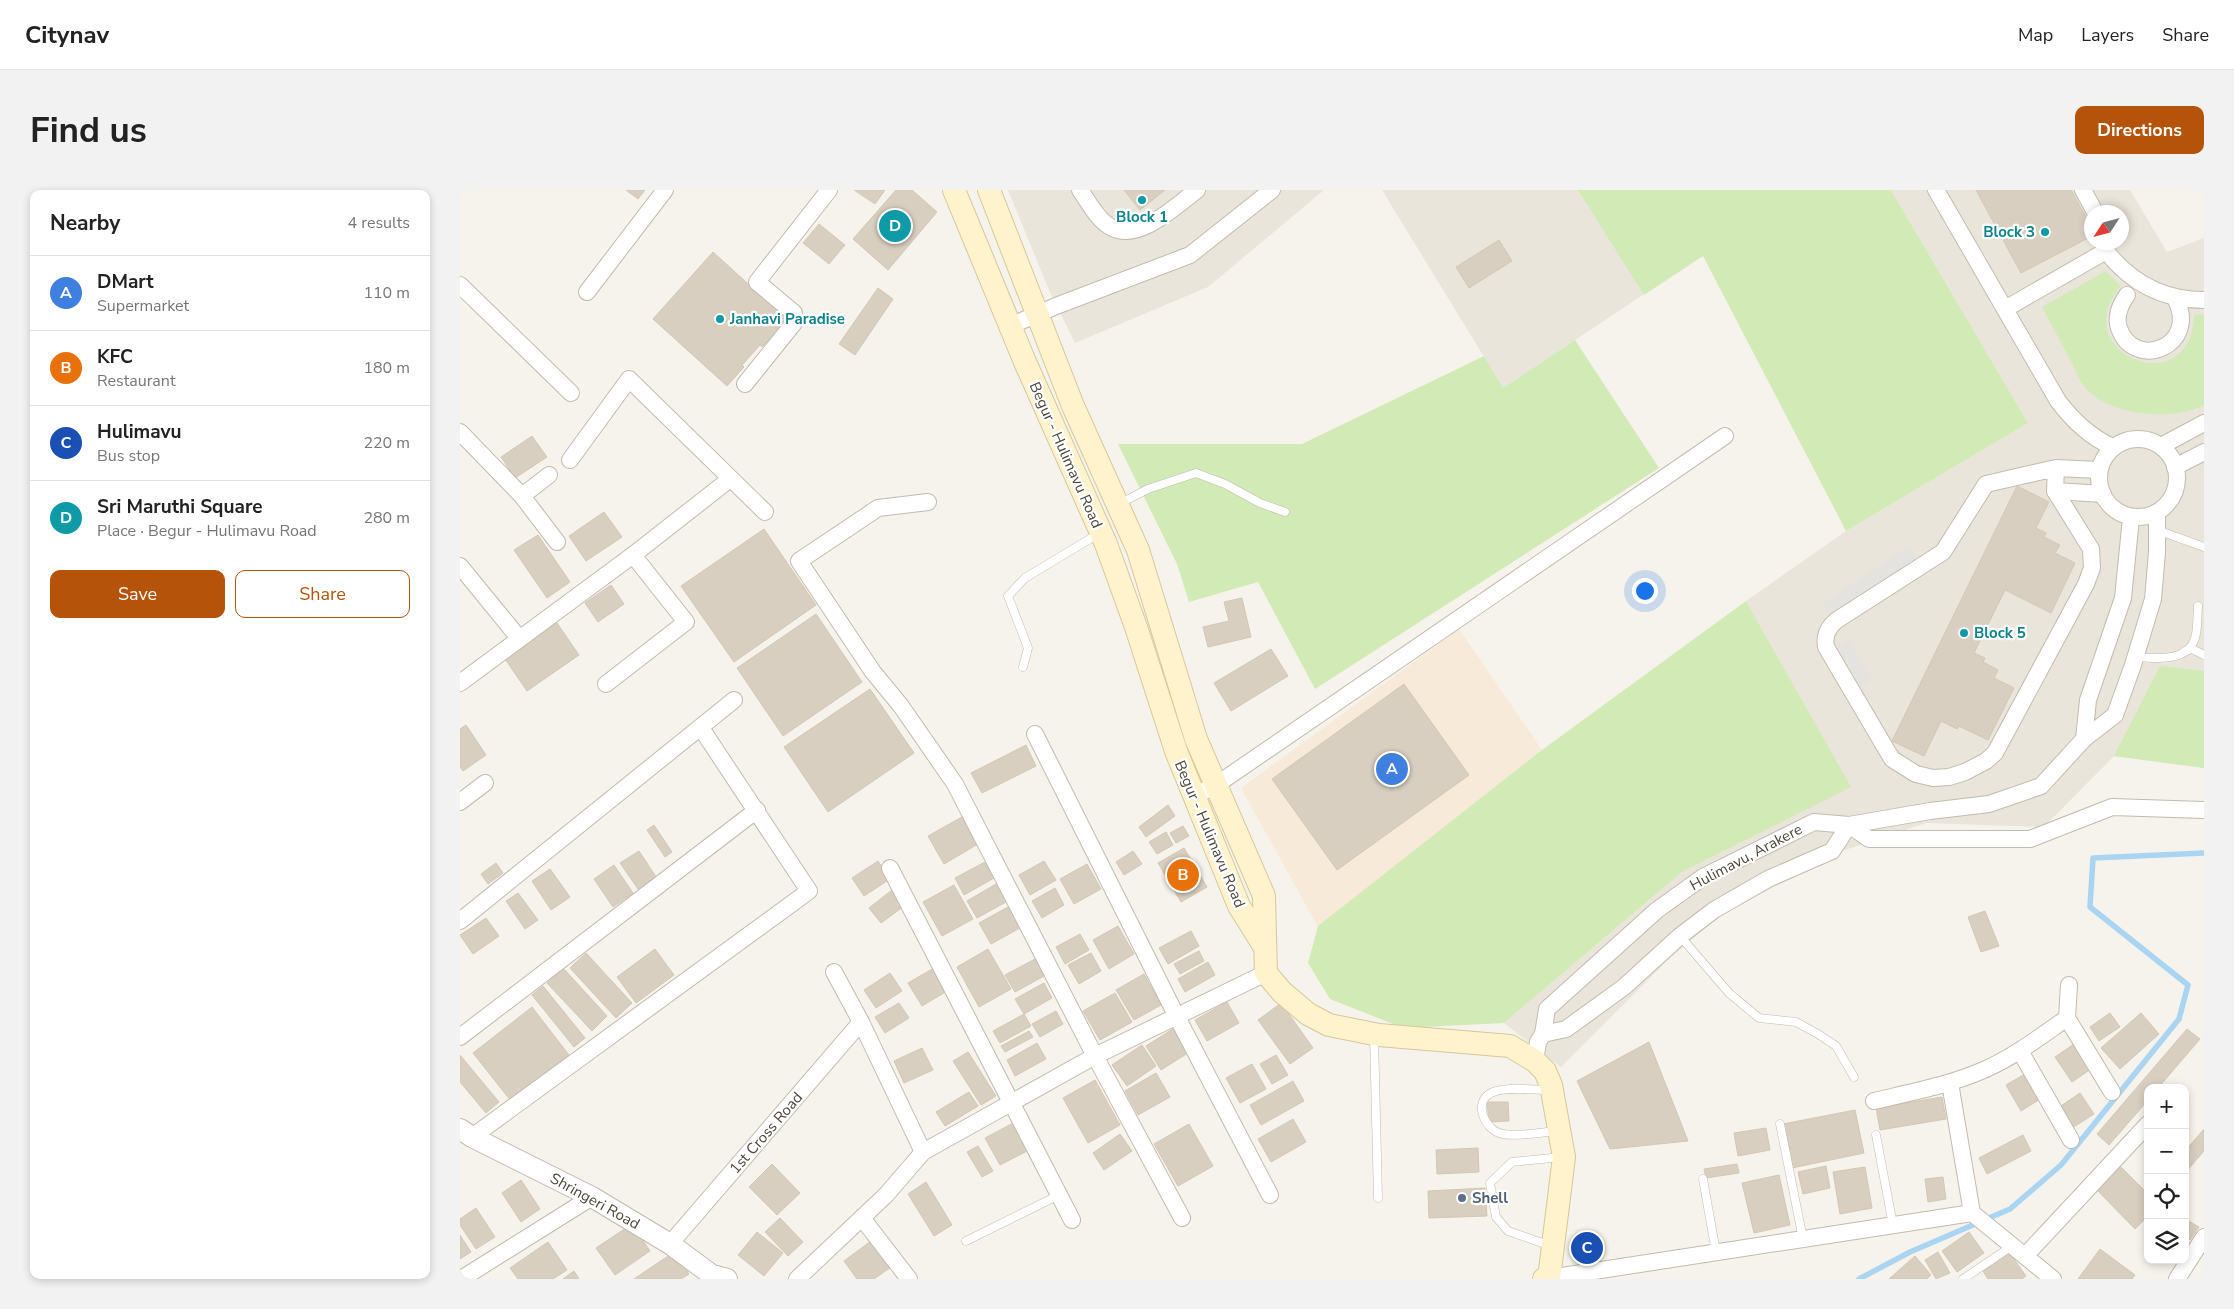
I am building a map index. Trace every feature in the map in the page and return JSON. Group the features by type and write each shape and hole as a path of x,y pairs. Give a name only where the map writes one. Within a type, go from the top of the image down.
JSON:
{"main road":[{"name":"Begur - Hulimavu Road","path":"954,190 1010,326 1101,532 1136,627 1176,751 1239,906 1264,946"},
{"name":"Begur - Hulimavu Road","path":"989,190 1073,406 1138,550 1196,739 1264,896 1264,946"},
{"path":"1264,946 1266,973 1282,992 1308,1014 1329,1025 1374,1034 1510,1046 1535,1061 1545,1071 1552,1090 1564,1157 1548,1279"}],"street":[{"path":"587,292 665,190"},
{"path":"745,384 794,323 794,313 757,282 829,190"},
{"path":"1080,190 1107,225 1124,230 1144,227 1159,219 1197,190"},
{"path":"1010,326 1036,314 1190,256 1272,190"},
{"path":"1936,190 2068,414 2089,434 2112,448"},
{"path":"2083,190 2091,205"},
{"path":"2005,309 2102,250"},
{"path":"2109,250 2117,265 2144,286 2175,298 2204,300"},
{"path":"460,286 571,393"},
{"path":"2127,295 2119,308 2118,323 2127,341 2144,350 2163,348 2178,335 2182,316 2175,298"},
{"path":"570,460 629,379 765,512"},
{"path":"2161,446 2204,423"},
{"path":"460,432 522,496 557,542"},
{"path":"1194,796 1216,785 1725,436"},
{"path":"2137,438 2150,440 2161,446 2170,456 2178,481 2168,505 2157,513 2131,518 2110,506 2099,485 2099,470 2104,457 2112,448 2124,441 2137,438"},
{"path":"2175,467 2204,452"},
{"path":"2056,468 2055,492 2091,549 2092,568 2086,584 1995,754 1976,767 1949,777 1933,778 1916,774 1892,759 1826,647 1827,631 1837,620 1943,552 1986,484 2056,468 2099,470"},
{"path":"522,496 549,475"},
{"path":"460,684 519,638 633,556 730,479"},
{"path":"2055,492 2103,494"},
{"path":"928,502 878,508 799,561 873,672 901,706 955,784 1095,1056 1182,1218"},
{"path":"1848,825 1930,811 1990,804 2041,786 2084,739 2114,715 2153,599 2157,513"},
{"path":"2084,739 2088,700 2123,598 2131,518"},
{"path":"606,684 686,622 633,556"},
{"path":"460,566 519,638"},
{"path":"460,921 734,700"},
{"path":"466,1133 810,890 701,728"},
{"path":"1035,734 1177,1017 1270,1195"},
{"path":"460,802 485,783"},
{"path":"1848,825 1870,839 2030,839 2112,807 2204,810"},
{"path":"460,1037 757,810"},
{"name":"Hulimavu, Arakere","path":"1814,822 1848,825 1832,851 1768,878 1714,910 1680,936 1624,987 1566,1028 1543,1034 1546,1009 1657,910 1703,878 1814,822"},
{"path":"890,868 1072,1220"},
{"path":"834,972 862,1022 923,1152"},
{"path":"797,1279 886,1195 923,1152 1095,1056 1266,973"},
{"path":"2069,984 2068,1018 2112,1092"},
{"path":"1874,1102 1950,1083 1987,1069 2020,1051 2068,1018"},
{"name":"1st Cross Road","path":"670,1244 862,1022"},
{"path":"1535,1061 1538,1042 1543,1034"},
{"path":"2020,1051 2071,1140"},
{"path":"1950,1083 1973,1214 2053,1279"},
{"path":"2025,1256 2144,1128"},
{"name":"Shringeri Road","path":"466,1133 592,1197 670,1244 714,1278"},
{"path":"461,1279 592,1197"},
{"path":"1548,1279 1973,1214"},
{"path":"862,1218 908,1279"},
{"path":"2178,1279 2204,1237"}],"lane":[{"path":"1118,505 1148,489 1196,473 1225,484 1260,503 1285,512"},
{"path":"2157,530 2204,546"},
{"path":"1023,667 1028,648 1008,596 1025,578 1101,532"},
{"path":"2185,651 2195,640 2198,606"},
{"path":"2135,657 2171,658 2185,651 2192,650 2204,655"},
{"path":"1680,936 1729,993 1759,1018 1796,1022 1818,1034 1836,1046 1854,1077"},
{"path":"1374,1034 1378,1198"},
{"path":"1552,1090 1501,1090 1489,1094 1483,1102 1483,1116 1487,1126 1502,1134 1560,1131"},
{"path":"1780,1124 1803,1239"},
{"path":"1876,1135 1893,1225"},
{"path":"1553,1247 1508,1231 1496,1217 1490,1182 1512,1162 1564,1157"},
{"path":"1703,1179 1716,1252"},
{"path":"966,1241 1059,1195"},
{"path":"1962,1279 2012,1246"}],"shaded area":[{"path":"1008,190 1324,190 1208,287 1075,343 1049,290"},
{"path":"1382,190 1662,190 1703,255 1503,388"},
{"path":"1891,190 2130,190 2167,252 2204,238 2204,768 2114,756 2044,827 1926,823 1839,852 1718,917 1668,960 1561,1067 1504,1023 1682,872 1850,787 1746,601 1846,531 2028,423"},
{"path":"1909,546 1919,561 1833,618 1823,603"},
{"path":"1459,629 1542,750 1318,927 1241,788"},
{"path":"1849,640 1872,679 1861,686 1837,647"}],"green space":[{"path":"1578,190 1891,190 2028,423 1846,531 1703,256 1644,295"},
{"path":"2106,271 2121,286 2107,310 2108,331 2118,348 2135,359 2155,363 2174,358 2188,342 2194,315 2204,314 2204,405 2175,413 2140,413 2107,404 2083,385 2042,307"},
{"path":"1575,340 1659,468 1315,689 1258,582 1189,602 1177,564 1118,444 1302,444 1484,356 1503,388"},
{"path":"1746,601 1851,787 1682,872 1504,1023 1403,1028 1330,999 1308,963 1318,926 1542,750"},
{"path":"2160,666 2204,671 2204,768 2114,756"}],"building":[{"path":"626,190 645,190 638,199"},
{"path":"854,190 885,190 875,204"},
{"path":"896,190 912,190 937,212 888,270 853,239"},
{"name":"Block 1","path":"1124,190 1165,190 1140,210"},
{"name":"Block 3","path":"1976,190 2071,190 2084,214 2084,240 2021,273"},
{"path":"819,224 845,245 829,264 803,243"},
{"path":"1499,240 1512,261 1469,288 1456,267"},
{"name":"Janhavi Paradise","path":"713,252 788,320 762,347 760,345 727,386 653,319"},
{"path":"878,288 893,299 855,355 839,344"},
{"path":"532,436 547,457 515,478 501,457"},
{"name":"Block 5","path":"2017,486 2049,502 2036,528 2046,533 2044,537 2060,545 2055,553 2075,563 2051,613 2005,590 1974,653 1985,658 1983,662 1998,670 1994,678 2014,688 1988,740 1959,726 1957,729 1941,721 1924,756 1892,741"},
{"path":"604,512 622,537 586,561 569,536"},
{"path":"764,529 816,605 734,662 681,586"},
{"path":"538,535 570,582 547,598 514,550"},
{"path":"611,585 624,604 598,622 585,603"},
{"path":"1242,598 1251,637 1208,647 1203,627 1229,621 1224,602"},
{"path":"816,614 862,682 783,736 737,668"},
{"path":"557,623 579,655 527,691 505,659"},
{"path":"1271,649 1288,676 1231,711 1214,683"},
{"path":"1404,684 1469,775 1337,870 1272,779"},
{"path":"870,689 914,753 828,812 784,747"},
{"path":"466,725 486,755 463,771 460,767 460,729"},
{"path":"1026,745 1036,766 982,793 971,773"},
{"path":"1168,805 1175,816 1146,837 1139,827"},
{"path":"962,817 978,844 944,864 928,836"},
{"path":"654,825 672,852 665,857 647,830"},
{"path":"1183,826 1189,836 1176,843 1170,833"},
{"path":"1166,832 1173,845 1157,854 1149,842"},
{"path":"1184,848 1207,887 1181,902 1158,863"},
{"path":"639,851 656,877 638,889 620,863"},
{"path":"1133,851 1142,864 1124,875 1116,862"},
{"path":"878,861 890,879 864,896 852,878"},
{"path":"1044,861 1056,880 1030,895 1019,875"},
{"path":"985,862 994,878 964,895 955,878"},
{"path":"496,863 503,873 488,884 481,874"},
{"path":"1087,864 1101,889 1074,904 1060,879"},
{"path":"614,865 633,893 613,907 594,879"},
{"path":"550,869 570,897 551,910 532,881"},
{"path":"996,884 1006,902 977,918 967,901"},
{"path":"954,885 973,919 942,936 923,902"},
{"path":"1055,888 1064,905 1042,918 1032,901"},
{"path":"892,890 904,906 881,923 869,908"},
{"path":"518,893 538,920 525,929 506,901"},
{"path":"1008,907 1020,928 991,944 979,923"},
{"path":"1985,911 1999,946 1981,952 1968,917"},
{"path":"486,918 499,936 473,954 460,935"},
{"path":"1118,926 1134,954 1109,969 1093,940"},
{"path":"1191,931 1199,946 1168,964 1159,948"},
{"path":"1080,934 1089,950 1065,964 1056,947"},
{"path":"655,949 674,975 636,1003 617,977"},
{"path":"988,949 1011,989 979,1007 957,967"},
{"path":"1199,951 1204,961 1180,974 1174,964"},
{"path":"586,953 632,1003 616,1018 570,968"},
{"path":"1091,953 1101,971 1079,984 1068,965"},
{"path":"1035,959 1044,976 1015,992 1005,975"},
{"path":"1208,962 1215,975 1185,992 1178,979"},
{"path":"563,968 607,1016 592,1031 547,983"},
{"path":"934,968 947,991 922,1006 908,983"},
{"path":"890,973 902,991 876,1008 864,990"},
{"path":"1144,974 1161,1005 1134,1020 1116,990"},
{"path":"1044,983 1052,998 1024,1014 1015,999"},
{"path":"543,986 585,1038 574,1047 532,995"},
{"path":"1115,993 1132,1022 1100,1040 1083,1011"},
{"path":"1227,1002 1239,1023 1207,1041 1195,1020"},
{"path":"899,1003 909,1018 885,1033 875,1017"},
{"path":"1281,1003 1313,1048 1290,1064 1258,1020"},
{"path":"532,1007 569,1055 511,1101 473,1053"},
{"path":"1056,1011 1063,1024 1040,1037 1032,1024"},
{"path":"2110,1013 2120,1027 2099,1041 2090,1027"},
{"path":"2141,1013 2159,1034 2120,1069 2101,1048"},
{"path":"1024,1014 1031,1026 1000,1043 993,1031"},
{"path":"1176,1027 1191,1051 1161,1070 1146,1046"},
{"path":"2187,1029 2200,1039 2161,1084 2144,1084 2144,1105 2109,1145 2097,1134"},
{"path":"1029,1031 1033,1037 1005,1052 1001,1046"},
{"path":"1649,1042 1688,1141 1610,1149 1577,1081"},
{"path":"1037,1043 1046,1059 1015,1076 1007,1060"},
{"path":"2074,1044 2091,1069 2072,1082 2055,1057"},
{"path":"1142,1045 1156,1066 1127,1086 1112,1065"},
{"path":"922,1048 933,1070 904,1083 894,1061"},
{"path":"968,1052 996,1096 981,1105 953,1061"},
{"path":"460,1055 499,1102 486,1113 460,1082"},
{"path":"1276,1055 1288,1075 1272,1084 1260,1064"},
{"path":"1252,1064 1266,1089 1240,1103 1226,1078"},
{"path":"2030,1071 2045,1096 2021,1111 2006,1085"},
{"path":"1156,1073 1170,1097 1138,1115 1125,1091"},
{"path":"1095,1080 1120,1125 1088,1143 1063,1098"},
{"path":"1293,1081 1304,1101 1261,1125 1250,1105"},
{"path":"969,1092 978,1106 945,1126 936,1112"},
{"path":"2080,1093 2094,1114 2072,1128 2058,1108"},
{"path":"1942,1097 1946,1119 1880,1130 1876,1108"},
{"path":"1487,1102 1508,1102 1509,1121 1489,1122"},
{"path":"1855,1110 1864,1153 1792,1168 1783,1124"},
{"path":"1293,1119 1306,1142 1271,1162 1258,1139"},
{"path":"1017,1121 1031,1149 1000,1165 985,1138"},
{"path":"1189,1124 1213,1166 1178,1186 1154,1144"},
{"path":"1766,1128 1770,1150 1738,1156 1734,1133"},
{"path":"2204,1129 2204,1151 2189,1168 2189,1146"},
{"path":"1120,1134 1132,1151 1104,1170 1093,1153"},
{"path":"2023,1135 2031,1151 1987,1174 1979,1158"},
{"path":"978,1146 993,1171 982,1177 967,1152"},
{"path":"1478,1148 1479,1172 1437,1174 1436,1150"},
{"path":"772,1164 800,1193 777,1215 749,1187"},
{"path":"1737,1164 1739,1173 1706,1178 1704,1169"},
{"path":"1826,1166 1830,1188 1803,1194 1798,1172"},
{"path":"2120,1166 2144,1190 2144,1220 2135,1229 2096,1189"},
{"path":"1865,1167 1872,1208 1840,1214 1833,1172"},
{"path":"1779,1175 1790,1225 1754,1233 1742,1183"},
{"path":"1943,1177 1946,1199 1928,1202 1925,1179"},
{"path":"521,1180 540,1209 521,1222 502,1193"},
{"path":"926,1182 952,1225 934,1236 908,1194"},
{"path":"1485,1188 1487,1216 1429,1218 1428,1191"},
{"path":"476,1208 495,1237 476,1249 460,1225 460,1219"},
{"path":"780,1218 803,1242 788,1256 765,1232"},
{"path":"2189,1221 2199,1227 2189,1239"},
{"path":"632,1224 650,1251 615,1275 596,1248"},
{"path":"757,1232 783,1253 764,1276 738,1255"},
{"path":"1969,1232 1984,1253 1957,1272 1942,1251"},
{"path":"460,1235 471,1252 460,1259"},
{"path":"875,1238 894,1265 874,1279 857,1279 844,1261"},
{"path":"548,1242 567,1270 553,1279 518,1279 510,1268"},
{"path":"2100,1249 2135,1275 2132,1279 2078,1279"},
{"path":"674,1252 689,1274 681,1279 634,1279"},
{"path":"1938,1252 1950,1273 1936,1279 1925,1260"},
{"path":"2009,1252 2026,1276 2022,1279 1988,1279 1983,1271"},
{"path":"1915,1256 1931,1275 1927,1279 1889,1279"},
{"path":"574,1271 579,1279 563,1279"}],"waterway":[{"path":"1859,1279 1910,1252 2010,1209 2061,1165 2179,1019 2188,985 2090,907 2093,858 2204,853"}],"place":[{"name":"Block 1","path":"1142,200"},
{"name":"Sri Maruthi Square","path":"895,226"},
{"name":"Block 3","path":"2045,232"},
{"name":"Janhavi Paradise","path":"720,319"},
{"name":"Block 5","path":"1964,633"},
{"name":"DMart","path":"1392,769"},
{"name":"KFC","path":"1183,875"},
{"name":"Shell","path":"1462,1198"},
{"name":"Hulimavu","path":"1587,1248"}]}
